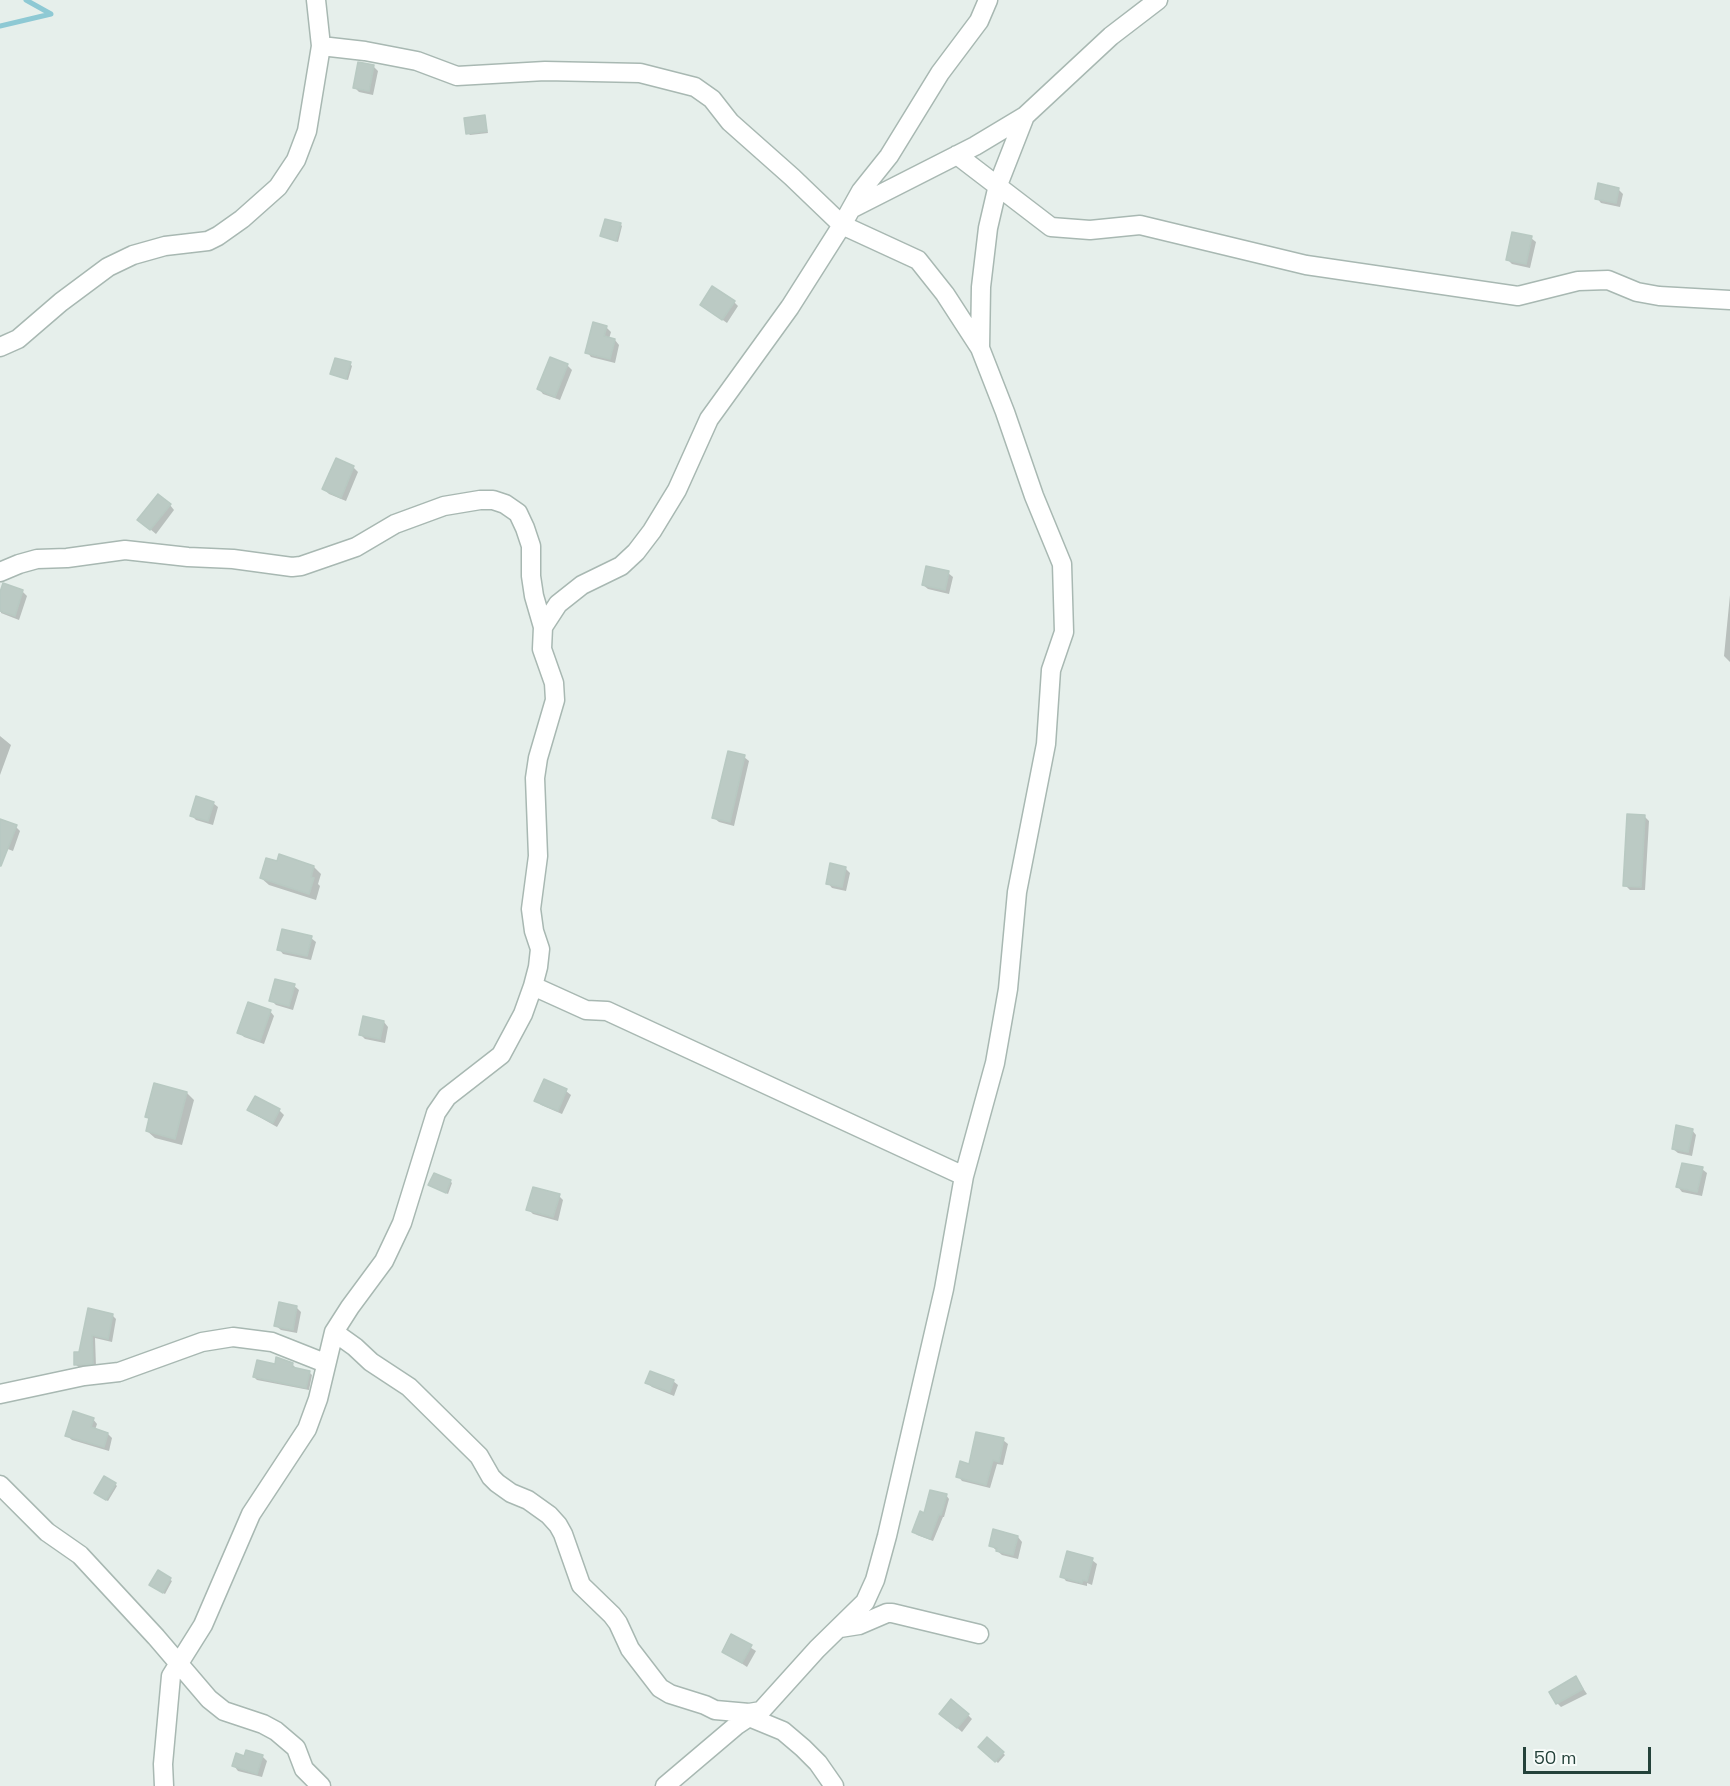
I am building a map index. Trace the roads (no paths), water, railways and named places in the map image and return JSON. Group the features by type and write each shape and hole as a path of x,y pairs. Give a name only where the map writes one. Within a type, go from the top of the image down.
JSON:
{"street":[{"path":"0,348 18,339 61,302 108,267 133,255 165,246 208,241 242,219 278,187 296,160 307,132 315,88 317,58 321,46 315,0"},
{"path":"543,627 558,604 582,585 621,566 646,538 677,490 709,419 790,308 861,191 889,156 940,73 979,21 988,0"},
{"path":"847,217 1025,116 1111,36 1158,0"},
{"path":"321,46 365,51 417,61 457,76 545,71 640,73 695,87 712,99 730,122 792,177 847,217 918,260 945,294 980,348 1034,496 1062,564 1064,632 1051,670 1046,744 1017,892 1008,989 995,1063 964,1176 944,1289 875,1580 865,1602 817,1649 762,1711 749,1715 665,1786"},
{"path":"980,348 981,286 988,228 998,185 1025,116"},
{"path":"957,155 1051,227 1090,230 1140,225 1306,266 1518,296 1578,281 1608,280 1637,292 1659,296 1730,300"},
{"path":"0,572 37,559 67,558 125,550 233,559 292,567 302,566 356,547 395,524 444,506 493,500 505,504 518,513 525,528 531,546 534,596 543,627 542,649 554,683 555,700 538,758 535,778 538,856 531,909 540,949 533,986 523,1014 501,1055 447,1096 436,1113 402,1223 384,1261 334,1332 318,1399 307,1429 251,1514 203,1625 171,1676 163,1764 164,1786"},
{"path":"533,986 586,1010 607,1011 964,1176"},
{"path":"334,1332 371,1362 410,1387 479,1456 497,1483 537,1506 558,1524 581,1585 612,1615 630,1649 660,1688 670,1694 715,1710 749,1715 783,1731 818,1763 834,1786"},
{"path":"0,1394 84,1376 119,1372 202,1342 233,1337 272,1342 325,1364"},
{"path":"0,1485 46,1532 80,1555 209,1699 224,1711 263,1724 276,1731 296,1748 304,1769 321,1786"},
{"path":"840,1628 859,1625 886,1613 892,1613 979,1634"}],"waterway":[{"path":"0,26 51,14 26,0"}]}
